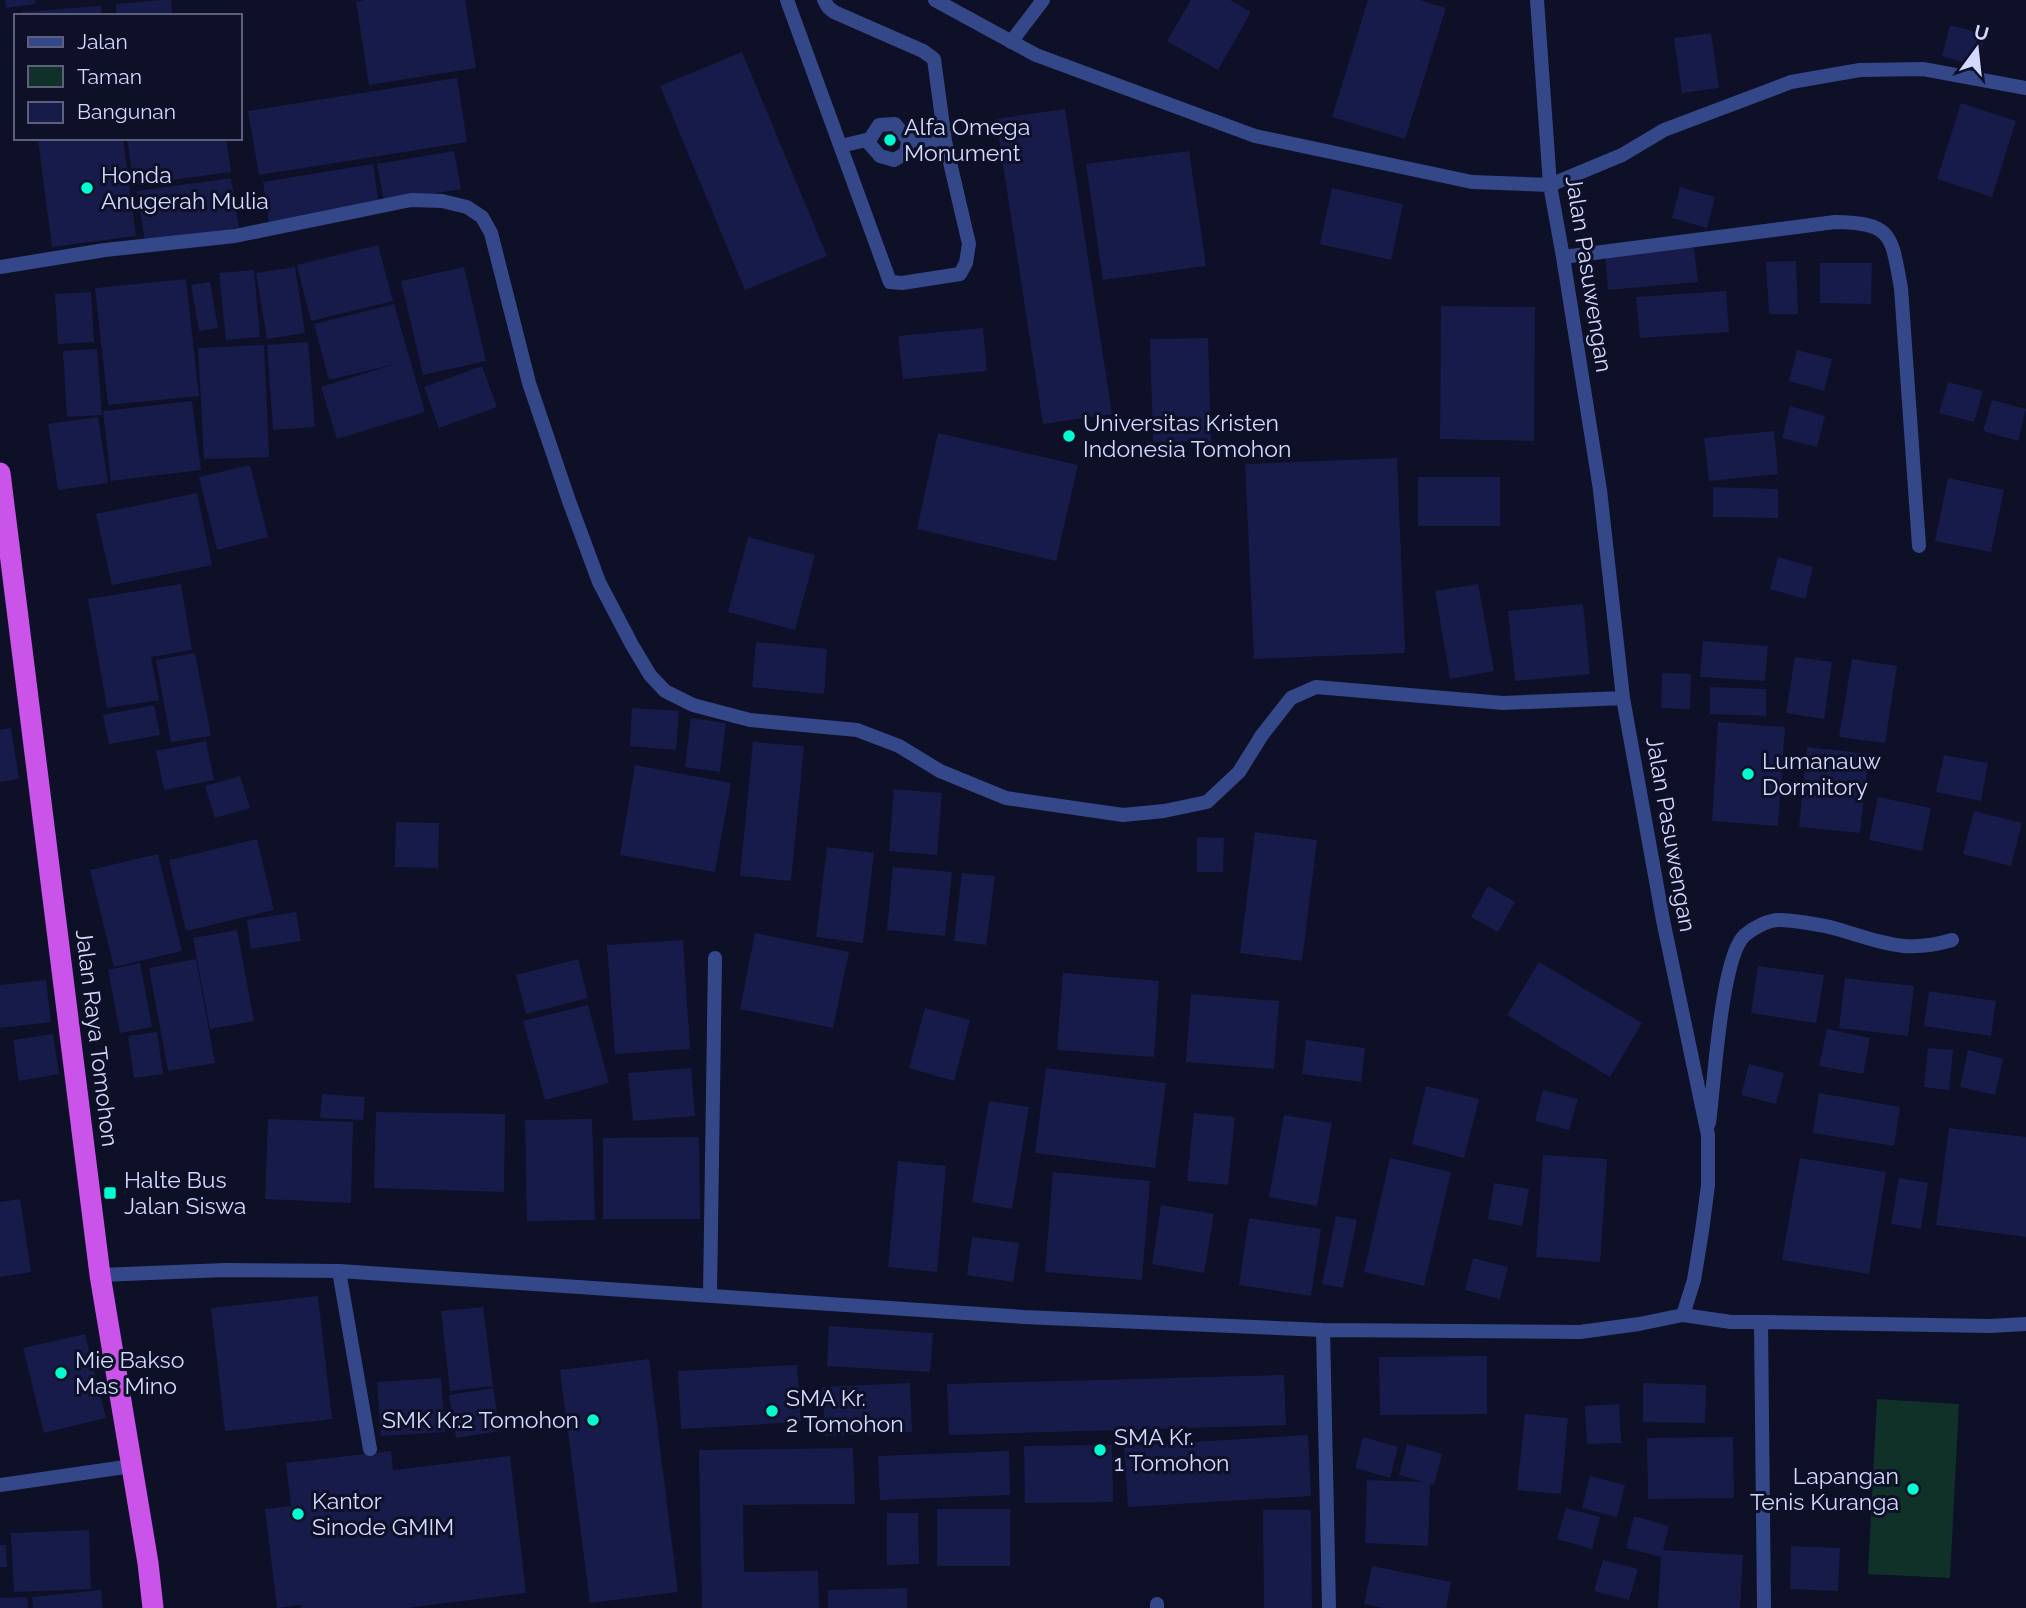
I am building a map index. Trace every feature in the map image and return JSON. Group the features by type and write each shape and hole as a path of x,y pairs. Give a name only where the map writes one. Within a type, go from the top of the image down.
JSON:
{"highway":[{"name":"Jalan Raya Tomohon","path":"0,473 100,1275 149,1563 153,1608"}],"street":[{"path":"787,0 890,282 902,284 960,274 966,263 969,244 945,141 934,59 923,51 834,12 824,0"},
{"path":"935,0 1037,55 1255,136 1472,182 1550,185 1622,155 1664,130 1791,82 1860,70 1923,69 2026,88"},
{"path":"1011,42 1043,0"},
{"name":"Jalan Pasuwengan","path":"1537,0 1550,185 1600,490 1623,698 1663,920 1708,1135 1708,1185 1702,1231 1694,1280 1683,1315"},
{"path":"841,146 870,139 879,125 895,124 908,140 906,153 894,160 880,156 866,140"},
{"path":"908,140 945,141"},
{"path":"0,267 105,250 235,236 411,200 442,201 467,206 482,217 491,233 529,383 599,582 650,675 665,691 693,705 750,720 857,730 899,746 940,771 1006,798 1123,815 1164,811 1207,802 1239,772 1262,735 1291,698 1316,687 1503,703 1623,698"},
{"path":"1563,257 1835,222 1861,222 1883,230 1893,247 1901,288 1919,546"},
{"path":"1708,1135 1725,986 1733,954 1743,936 1777,920 1834,928 1894,946 1931,946 1952,940"},
{"path":"710,1295 715,958"},
{"path":"100,1275 225,1270 339,1271 1024,1317 1323,1330 1580,1332 1683,1315 1731,1322 1965,1326 2026,1324"},
{"path":"339,1271 370,1449"},
{"path":"1761,1322 1764,1608"},
{"path":"1323,1330 1329,1608"},
{"path":"0,1485 132,1465"}],"green space":[{"name":"Lapangan Tenis Kuranga","path":"1877,1399 1959,1404 1950,1578 1868,1574"}],"building":[{"path":"5,0 35,0 36,4 6,8"},
{"path":"171,0 172,14 117,14 116,4"},
{"path":"465,0 476,68 369,85 356,2"},
{"path":"1191,0 1230,0 1251,12 1218,70 1167,41"},
{"path":"1368,0 1419,0 1446,8 1405,139 1332,117"},
{"path":"101,6 102,14 22,14"},
{"path":"1950,25 1985,34 1977,66 1942,56"},
{"path":"1711,33 1719,88 1682,93 1674,38"},
{"path":"742,52 827,256 745,290 660,86"},
{"path":"457,78 467,142 259,175 248,111"},
{"path":"1961,103 2016,121 1992,197 1937,179"},
{"path":"1065,109 1112,414 1043,424 996,119"},
{"name":"Honda Anugerah Mulia","path":"38,140 123,140 136,236 52,247"},
{"path":"127,140 226,140 231,172 134,185"},
{"path":"454,151 461,189 384,202 377,164"},
{"path":"1189,151 1206,266 1103,280 1086,164"},
{"path":"373,164 379,205 269,223 263,182"},
{"path":"231,178 239,228 145,242 137,191"},
{"path":"1680,187 1715,197 1707,228 1672,218"},
{"path":"1332,188 1403,204 1391,260 1320,244"},
{"path":"378,245 393,301 311,321 297,265"},
{"path":"1694,247 1698,282 1608,290 1605,254"},
{"path":"1796,261 1798,314 1769,314 1766,262"},
{"path":"1820,263 1872,263 1871,304 1820,303"},
{"path":"295,267 305,333 267,339 256,273"},
{"path":"464,267 486,361 423,375 401,281"},
{"path":"254,270 260,337 226,340 219,273"},
{"path":"186,279 199,396 108,405 95,288"},
{"path":"210,282 218,328 199,331 191,285"},
{"path":"1726,291 1729,332 1640,338 1636,297"},
{"path":"91,292 94,342 58,344 55,294"},
{"path":"394,304 425,412 337,439 321,387 395,364 329,380 314,324"},
{"path":"1441,306 1535,307 1534,441 1440,439"},
{"path":"983,328 987,371 903,379 898,336"},
{"path":"1208,338 1211,441 1153,442 1150,339"},
{"path":"308,342 315,427 273,430 267,345"},
{"path":"264,345 269,457 204,459 198,348"},
{"path":"97,349 102,415 67,417 63,351"},
{"path":"1797,350 1832,359 1824,391 1789,381"},
{"path":"482,366 497,407 439,428 424,387"},
{"path":"1948,382 1983,391 1974,422 1939,413"},
{"path":"1992,400 2026,409 2018,441 1983,431"},
{"path":"192,401 201,470 111,481 103,411"},
{"path":"1790,406 1825,416 1817,447 1782,438"},
{"path":"98,417 108,483 58,490 48,424"},
{"path":"1774,431 1778,474 1709,481 1704,438"},
{"path":"938,433 1078,465 1056,561 917,529"},
{"path":"1397,458 1405,653 1254,659 1245,464"},
{"path":"250,465 268,537 217,550 199,477"},
{"path":"1418,477 1500,477 1500,526 1418,526"},
{"path":"1948,478 2004,490 1991,552 1935,541"},
{"path":"1713,487 1778,489 1778,518 1713,517"},
{"path":"197,493 212,565 112,585 96,514"},
{"path":"748,537 815,555 795,630 728,612"},
{"path":"1778,557 1813,567 1805,599 1770,589"},
{"path":"181,584 192,650 151,657 159,700 107,708 88,599"},
{"path":"1478,584 1494,671 1450,679 1435,591"},
{"path":"1583,604 1590,674 1515,681 1508,611"},
{"path":"1703,641 1768,646 1765,681 1700,677"},
{"path":"756,642 827,649 824,694 752,687"},
{"path":"195,653 211,736 171,742 156,660"},
{"path":"1795,657 1832,662 1824,719 1786,713"},
{"path":"1852,659 1897,666 1885,743 1839,737"},
{"path":"1662,673 1691,674 1690,709 1661,708"},
{"path":"1710,687 1766,689 1766,716 1710,714"},
{"path":"154,705 160,735 109,744 103,715"},
{"path":"632,708 679,711 676,750 630,746"},
{"path":"691,718 726,723 720,772 685,767"},
{"name":"Lumanauw Dormitory","path":"1718,722 1785,727 1778,826 1712,821"},
{"path":"11,728 19,779 0,782 0,730"},
{"path":"206,741 214,780 164,790 156,751"},
{"path":"753,742 804,746 791,881 740,876"},
{"path":"1807,747 1869,754 1860,833 1799,827"},
{"path":"1944,755 1988,763 1981,801 1936,792"},
{"path":"635,765 731,783 715,872 620,855"},
{"path":"240,776 250,808 215,818 205,786"},
{"path":"894,789 942,793 937,855 889,851"},
{"path":"1878,797 1931,808 1922,851 1869,840"},
{"path":"1974,811 2022,823 2011,866 1963,854"},
{"path":"396,822 439,823 438,868 395,867"},
{"path":"1255,832 1317,840 1302,961 1240,953"},
{"path":"1197,837 1224,838 1223,872 1197,872"},
{"path":"257,839 274,910 186,931 169,860"},
{"path":"827,847 874,853 863,943 816,937"},
{"path":"158,854 182,951 114,967 90,870"},
{"path":"893,867 952,872 945,936 887,930"},
{"path":"962,873 995,876 986,945 954,941"},
{"path":"1488,886 1515,902 1498,932 1471,917"},
{"path":"296,912 301,941 251,949 247,920"},
{"path":"237,930 254,1021 210,1029 193,938"},
{"path":"755,933 849,952 833,1028 740,1009"},
{"path":"683,940 690,1049 615,1054 607,945"},
{"path":"196,959 215,1063 168,1071 149,968"},
{"path":"578,959 588,998 526,1014 516,975"},
{"path":"1539,962 1642,1023 1610,1077 1507,1015"},
{"path":"140,963 152,1027 120,1033 108,970"},
{"path":"1758,966 1824,975 1816,1023 1751,1013"},
{"path":"1063,973 1159,981 1154,1057 1057,1050"},
{"path":"1845,978 1914,986 1908,1036 1839,1028"},
{"path":"46,980 51,1022 0,1028 0,985"},
{"path":"1929,991 1996,1001 1991,1036 1924,1026"},
{"path":"1191,994 1279,1001 1274,1069 1186,1062"},
{"path":"588,1005 609,1083 545,1100 523,1021"},
{"path":"925,1008 970,1020 954,1081 909,1068"},
{"path":"1827,1029 1870,1038 1863,1074 1819,1066"},
{"path":"157,1032 163,1074 134,1078 128,1036"},
{"path":"53,1034 59,1074 19,1081 13,1040"},
{"path":"1306,1040 1365,1048 1361,1082 1302,1074"},
{"path":"1928,1048 1953,1050 1949,1090 1924,1087"},
{"path":"1968,1050 2003,1059 1995,1095 1960,1087"},
{"path":"1749,1064 1784,1073 1776,1104 1741,1095"},
{"path":"691,1068 695,1116 633,1121 628,1073"},
{"path":"1046,1068 1166,1083 1155,1168 1035,1153"},
{"path":"1426,1086 1479,1099 1464,1158 1412,1144"},
{"path":"1543,1090 1578,1099 1569,1130 1535,1121"},
{"path":"1819,1093 1900,1107 1894,1146 1813,1133"},
{"path":"322,1094 365,1097 363,1120 320,1118"},
{"path":"989,1101 1029,1107 1012,1209 972,1202"},
{"path":"376,1112 505,1114 504,1192 374,1188"},
{"path":"1194,1113 1235,1117 1228,1185 1187,1181"},
{"path":"1284,1115 1332,1123 1317,1206 1269,1197"},
{"path":"268,1119 353,1122 351,1203 265,1199"},
{"path":"592,1119 595,1220 527,1221 525,1120"},
{"path":"1949,1128 2026,1137 2026,1237 1936,1225"},
{"path":"699,1137 700,1219 603,1219 603,1138"},
{"path":"1543,1155 1607,1159 1600,1262 1536,1257"},
{"path":"1390,1158 1451,1172 1424,1286 1364,1272"},
{"path":"1800,1158 1886,1172 1869,1274 1782,1260"},
{"path":"898,1161 946,1166 937,1272 888,1267"},
{"path":"1053,1172 1150,1181 1142,1280 1045,1272"},
{"path":"1899,1178 1928,1183 1921,1229 1891,1224"},
{"path":"1494,1183 1529,1189 1522,1226 1488,1219"},
{"path":"20,1199 31,1272 0,1277 0,1202"},
{"path":"1161,1205 1214,1214 1204,1273 1152,1264"},
{"path":"1336,1216 1357,1220 1343,1288 1322,1284"},
{"path":"1249,1218 1321,1229 1311,1296 1239,1285"},
{"path":"972,1237 1019,1243 1013,1282 967,1275"},
{"path":"1473,1258 1508,1267 1500,1299 1465,1290"},
{"path":"318,1296 332,1419 225,1431 211,1308"},
{"path":"483,1307 493,1386 450,1391 441,1311"},
{"path":"829,1326 933,1333 930,1372 827,1366"},
{"path":"85,1334 106,1418 44,1433 23,1348"},
{"path":"1487,1356 1487,1414 1380,1415 1379,1357"},
{"name":"SMK Kr.2 Tomohon","path":"649,1359 678,1592 590,1603 560,1370"},
{"name":"SMA Kr. 2 Tomohon","path":"797,1365 801,1422 681,1429 678,1371"},
{"path":"1284,1375 1286,1425 949,1435 947,1384"},
{"path":"441,1378 445,1432 381,1436 377,1382"},
{"path":"910,1383 912,1432 825,1436 822,1387"},
{"path":"1643,1383 1706,1385 1705,1423 1643,1422"},
{"path":"493,1388 500,1431 456,1438 449,1395"},
{"path":"1619,1404 1621,1443 1587,1444 1585,1406"},
{"path":"1525,1414 1568,1418 1561,1494 1517,1490"},
{"path":"1308,1435 1311,1496 1128,1507 1124,1446"},
{"path":"1363,1437 1398,1447 1390,1478 1355,1468"},
{"path":"1733,1437 1734,1498 1648,1499 1647,1438"},
{"path":"1407,1444 1442,1454 1434,1485 1430,1484 1428,1546 1365,1543 1367,1480 1424,1482 1399,1475"},
{"name":"SMA Kr. 1 Tomohon","path":"1112,1445 1113,1502 1025,1503 1024,1446"},
{"path":"853,1448 855,1504 743,1505 744,1572 818,1571 819,1608 702,1608 699,1450"},
{"path":"391,1451 393,1470 510,1456 526,1593 407,1608 301,1608 301,1605 277,1608 265,1509 291,1506 286,1463"},
{"path":"1009,1451 1010,1495 880,1500 878,1456"},
{"path":"1590,1476 1625,1485 1617,1517 1582,1508"},
{"path":"1566,1508 1600,1517 1592,1549 1557,1539"},
{"path":"937,1509 1010,1509 1010,1566 937,1566"},
{"path":"1263,1510 1311,1510 1312,1608 1264,1608"},
{"path":"887,1513 918,1513 919,1564 887,1565"},
{"path":"1634,1516 1669,1526 1663,1550 1743,1555 1740,1608 1658,1608 1661,1557 1626,1548"},
{"path":"89,1530 91,1589 14,1592 11,1533"},
{"path":"0,1545 6,1545 7,1567 0,1567"},
{"path":"1791,1546 1840,1548 1838,1591 1790,1589"},
{"path":"1603,1560 1638,1569 1629,1600 1594,1591"},
{"path":"1372,1566 1451,1582 1446,1608 1383,1608 1364,1604"},
{"path":"907,1588 907,1608 828,1608 828,1590"},
{"path":"101,1590 103,1608 33,1608 32,1597"},
{"path":"27,1597 28,1608 0,1608 0,1598"}],"place":[{"name":"Alfa Omega Monument","path":"890,140"},
{"name":"Honda Anugerah Mulia","path":"87,188"},
{"name":"Universitas Kristen Indonesia Tomohon","path":"1069,436"},
{"name":"Lumanauw Dormitory","path":"1748,774"},
{"name":"Halte Bus Jalan Siswa","path":"110,1193"},
{"name":"Mie Bakso Mas Mino","path":"61,1373"},
{"name":"SMA Kr. 2 Tomohon","path":"772,1411"},
{"name":"SMK Kr.2 Tomohon","path":"593,1420"},
{"name":"SMA Kr. 1 Tomohon","path":"1100,1450"},
{"name":"Lapangan Tenis Kuranga","path":"1913,1489"},
{"name":"Kantor Sinode GMIM","path":"298,1514"}]}
